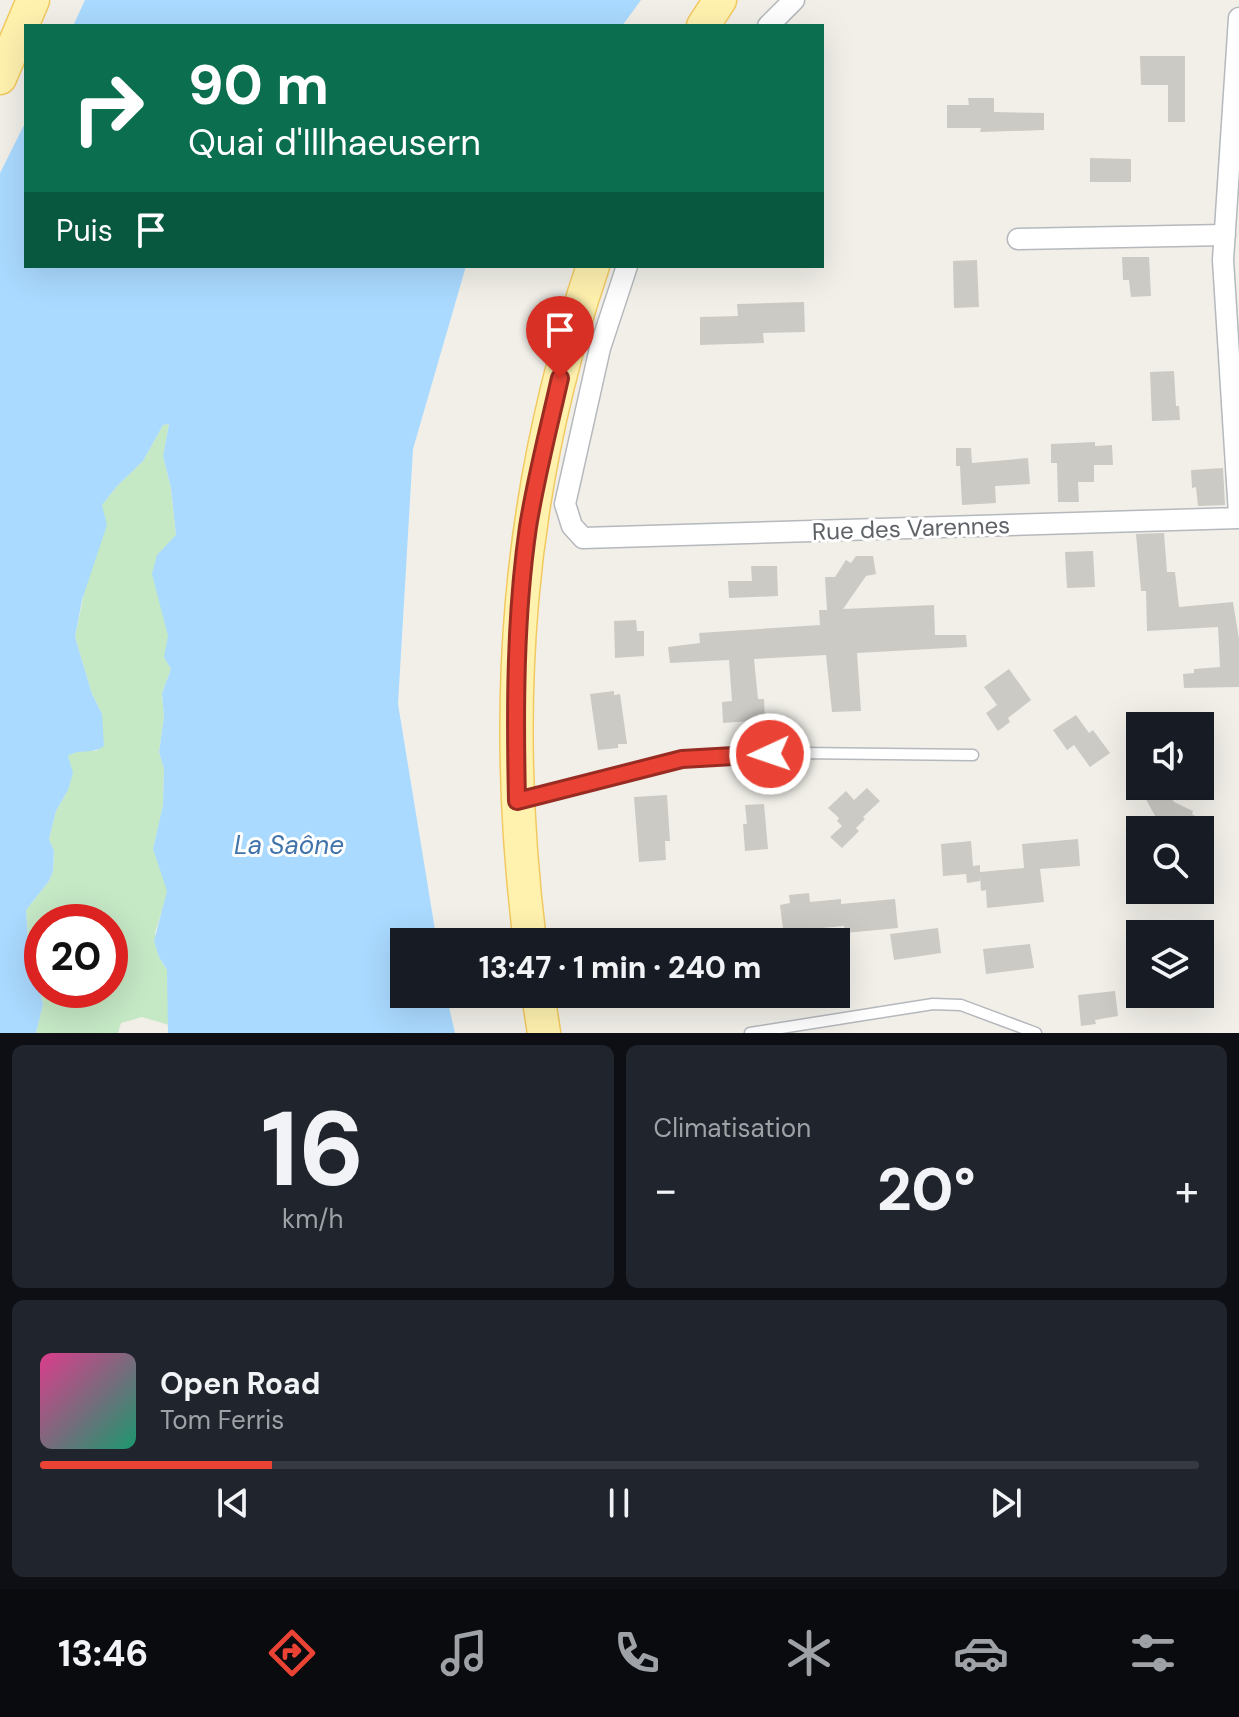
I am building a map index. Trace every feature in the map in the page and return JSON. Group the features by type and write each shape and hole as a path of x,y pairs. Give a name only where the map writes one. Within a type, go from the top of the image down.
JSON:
{"main road":[{"path":"0,78 33,0"},
{"path":"704,24 720,0"},
{"path":"528,928 511,802 520,610 528,527 565,356 592,268"},
{"path":"540,1008 544,1033"}],"street":[{"path":"770,24 794,0"},
{"path":"1239,18 1225,235 1231,259 1239,516"},
{"path":"1018,239 1225,235"},
{"name":"Rue des Varennes","path":"626,268 600,348 565,504 572,526 583,538 1239,516"}],"lane":[{"path":"511,802 682,759 800,753 973,755"},
{"path":"750,1033 933,1004 961,1005 1036,1033"}],"green space":[{"path":"169,424 163,456 171,488 176,535 158,556 155,579 168,633 167,655 171,669 162,693 164,717 159,752 164,769 163,805 153,849 168,891 155,933 159,957 167,970 169,1025 142,1017 121,1023 118,1033 36,1033 42,1008 128,1008 128,904 31,904 53,871 54,851 49,839 56,811 68,790 67,756 75,751 97,751 102,714 92,694 75,637 102,505 143,461 163,425"}],"water":[{"path":"85,0 641,0 623,24 74,24"},
{"name":"La Saône","path":"24,125 24,268 465,268 413,449 398,704 435,928 390,928 390,1008 449,1008 455,1033 168,1033 167,970 154,941 167,891 153,849 163,805 164,769 159,752 164,717 162,693 171,669 164,657 168,636 152,574 157,555 176,535 171,488 163,456 169,424 163,425 143,461 102,505 107,525 82,600 75,637 92,694 102,714 104,746 68,756 73,773 56,811 49,839 54,851 53,871 31,904 24,904 24,1008 42,1008 36,1033 0,1033 0,173"}],"building":[{"path":"1140,56 1185,56 1185,122 1168,122 1168,85 1141,85"},
{"path":"968,98 994,98 994,112 1044,113 1044,130 980,132 981,128 947,128 947,105 969,105"},
{"path":"1090,158 1131,159 1131,182 1090,182"},
{"path":"1122,257 1149,257 1151,296 1131,297 1129,280 1123,280"},
{"path":"977,260 979,307 954,308 953,261"},
{"path":"804,302 805,332 763,333 764,343 700,345 700,317 738,316 737,304"},
{"path":"1174,371 1180,420 1152,421 1150,372"},
{"path":"1095,442 1095,446 1112,445 1113,465 1094,465 1094,482 1078,482 1079,502 1058,502 1057,463 1051,463 1051,444"},
{"path":"956,448 971,448 972,463 1028,458 1030,484 995,486 996,503 962,505"},
{"path":"1223,468 1225,505 1198,506 1196,487 1192,488 1191,470"},
{"path":"1164,533 1167,572 1175,572 1179,607 1233,602 1239,639 1239,687 1184,688 1183,674 1194,673 1194,669 1220,667 1218,627 1147,631 1146,591 1141,591 1136,534"},
{"path":"1093,551 1095,587 1067,588 1065,552"},
{"path":"856,556 873,556 876,574 866,576 843,609 934,605 935,635 966,635 967,647 857,653 861,711 832,712 826,655 754,659 758,699 764,699 765,720 723,723 722,702 732,701 729,660 670,663 668,647 700,643 699,633 820,625 819,610 827,610 825,577 835,577 846,560 851,563"},
{"path":"751,566 777,566 778,596 729,598 728,581 752,581"},
{"path":"636,620 637,631 644,631 644,656 615,658 614,621"},
{"path":"1009,669 1031,700 1008,718 1010,722 998,731 986,713 997,705 984,687"},
{"path":"614,691 614,695 620,694 627,744 598,750 590,694"},
{"path":"1076,715 1089,733 1093,730 1110,753 1090,767 1074,745 1067,750 1053,730"},
{"path":"867,788 880,801 863,817 865,819 856,828 859,831 842,848 830,837 842,826 837,821 839,818 828,808 846,791 854,800"},
{"path":"667,795 670,841 665,841 666,860 639,862 634,797"},
{"path":"1146,800 1173,800 1193,811 1195,816 1155,816"},
{"path":"764,804 768,849 745,851 745,805"},
{"path":"1078,839 1080,866 1040,869 1044,902 987,908 986,890 981,891 980,875 980,881 967,883 966,874 943,876 941,844 971,841 973,866 980,865 980,872 1024,868 1022,844"},
{"path":"809,893 810,902 841,899 841,904 895,899 898,928 850,933 850,928 844,926 783,928 780,905 790,903 789,895"},
{"path":"938,928 941,953 894,960 890,934"},
{"path":"1030,944 1034,968 986,974 983,949"},
{"path":"1115,991 1118,1016 1081,1026 1078,995"}],"route":[{"path":"560,378 528,527 520,610 515,725 517,801 682,759 770,754"}]}
